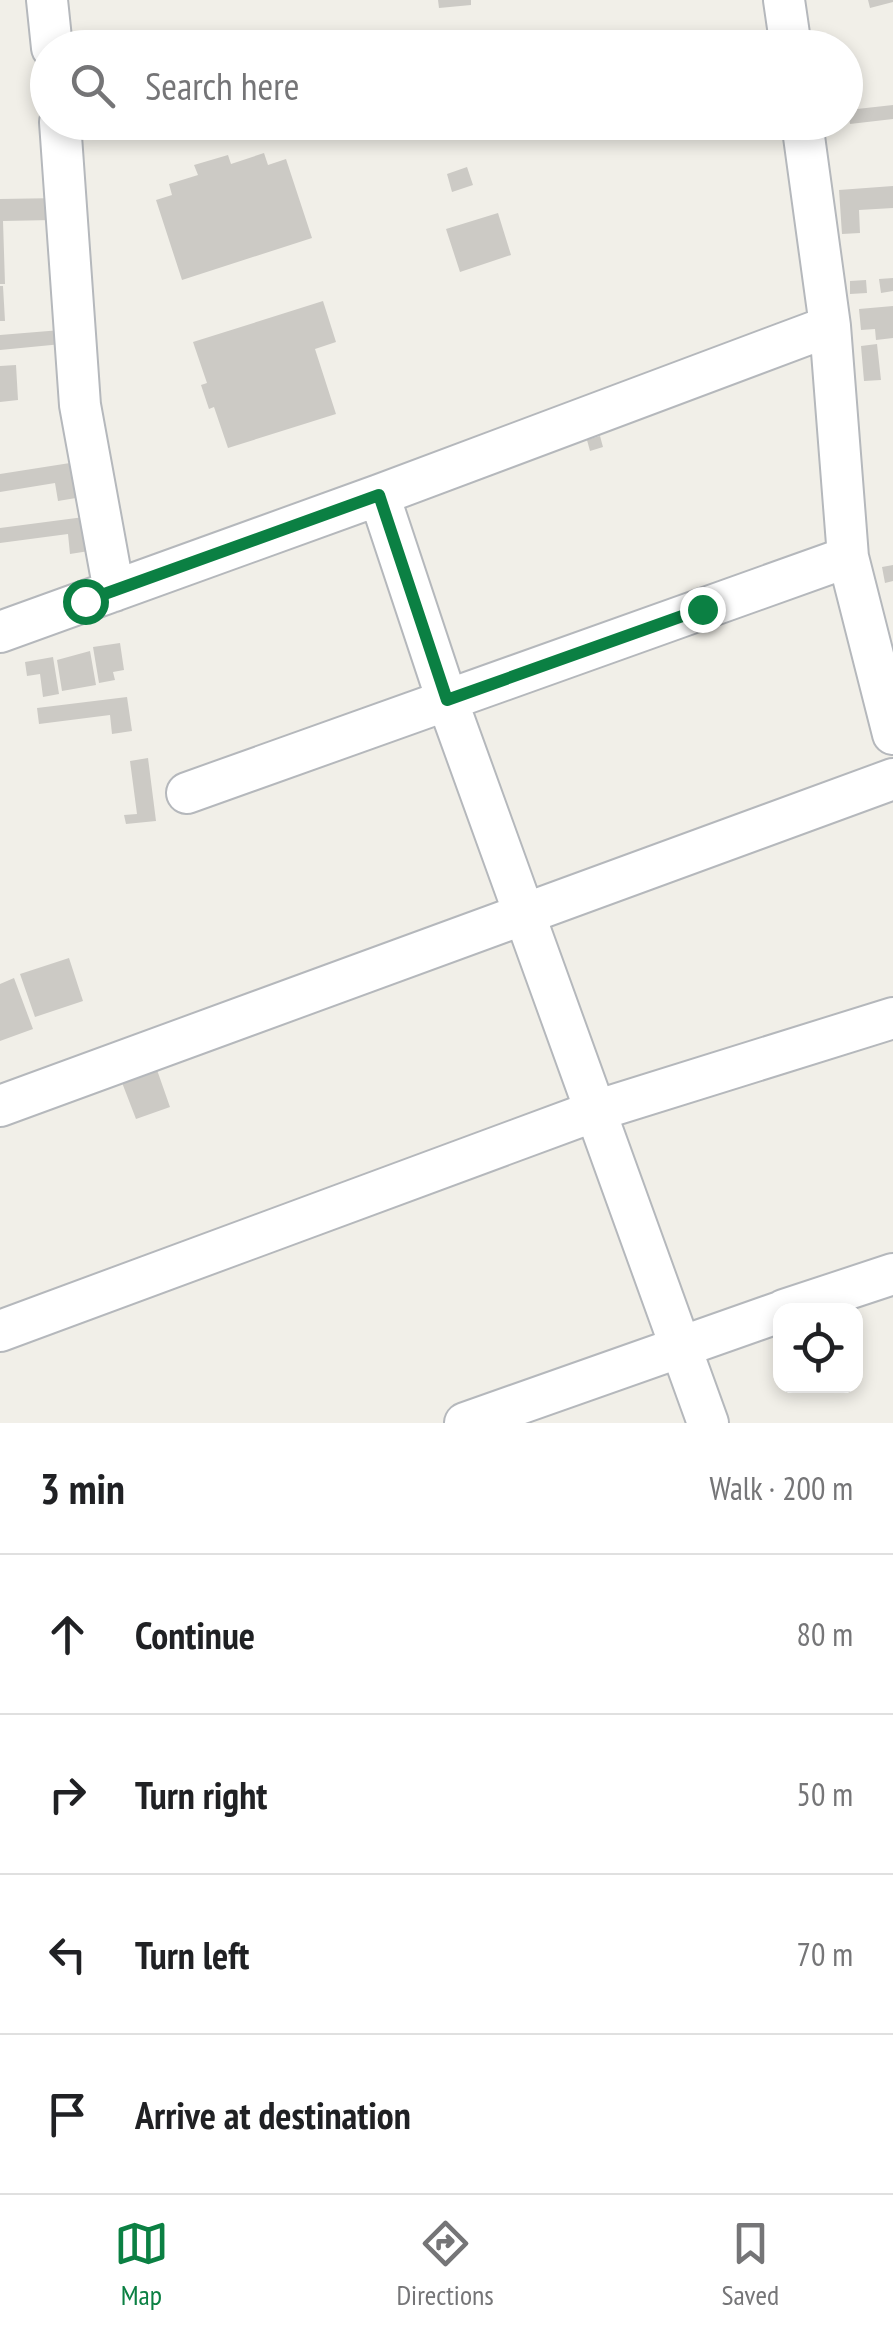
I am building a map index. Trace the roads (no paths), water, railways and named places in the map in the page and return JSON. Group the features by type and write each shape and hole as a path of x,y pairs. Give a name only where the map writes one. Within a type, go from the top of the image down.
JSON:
{"street":[{"path":"47,0 50,30"},
{"path":"784,0 788,30"},
{"path":"61,140 80,405 114,591"},
{"path":"804,140 830,326 848,557 893,734"},
{"path":"0,632 830,326"},
{"path":"379,495 447,700 708,1423"},
{"path":"187,794 848,557"},
{"path":"0,1106 893,779"},
{"path":"0,1331 595,1111 893,1018"},
{"path":"806,1303 893,1274"},
{"path":"465,1423 773,1314"}]}
